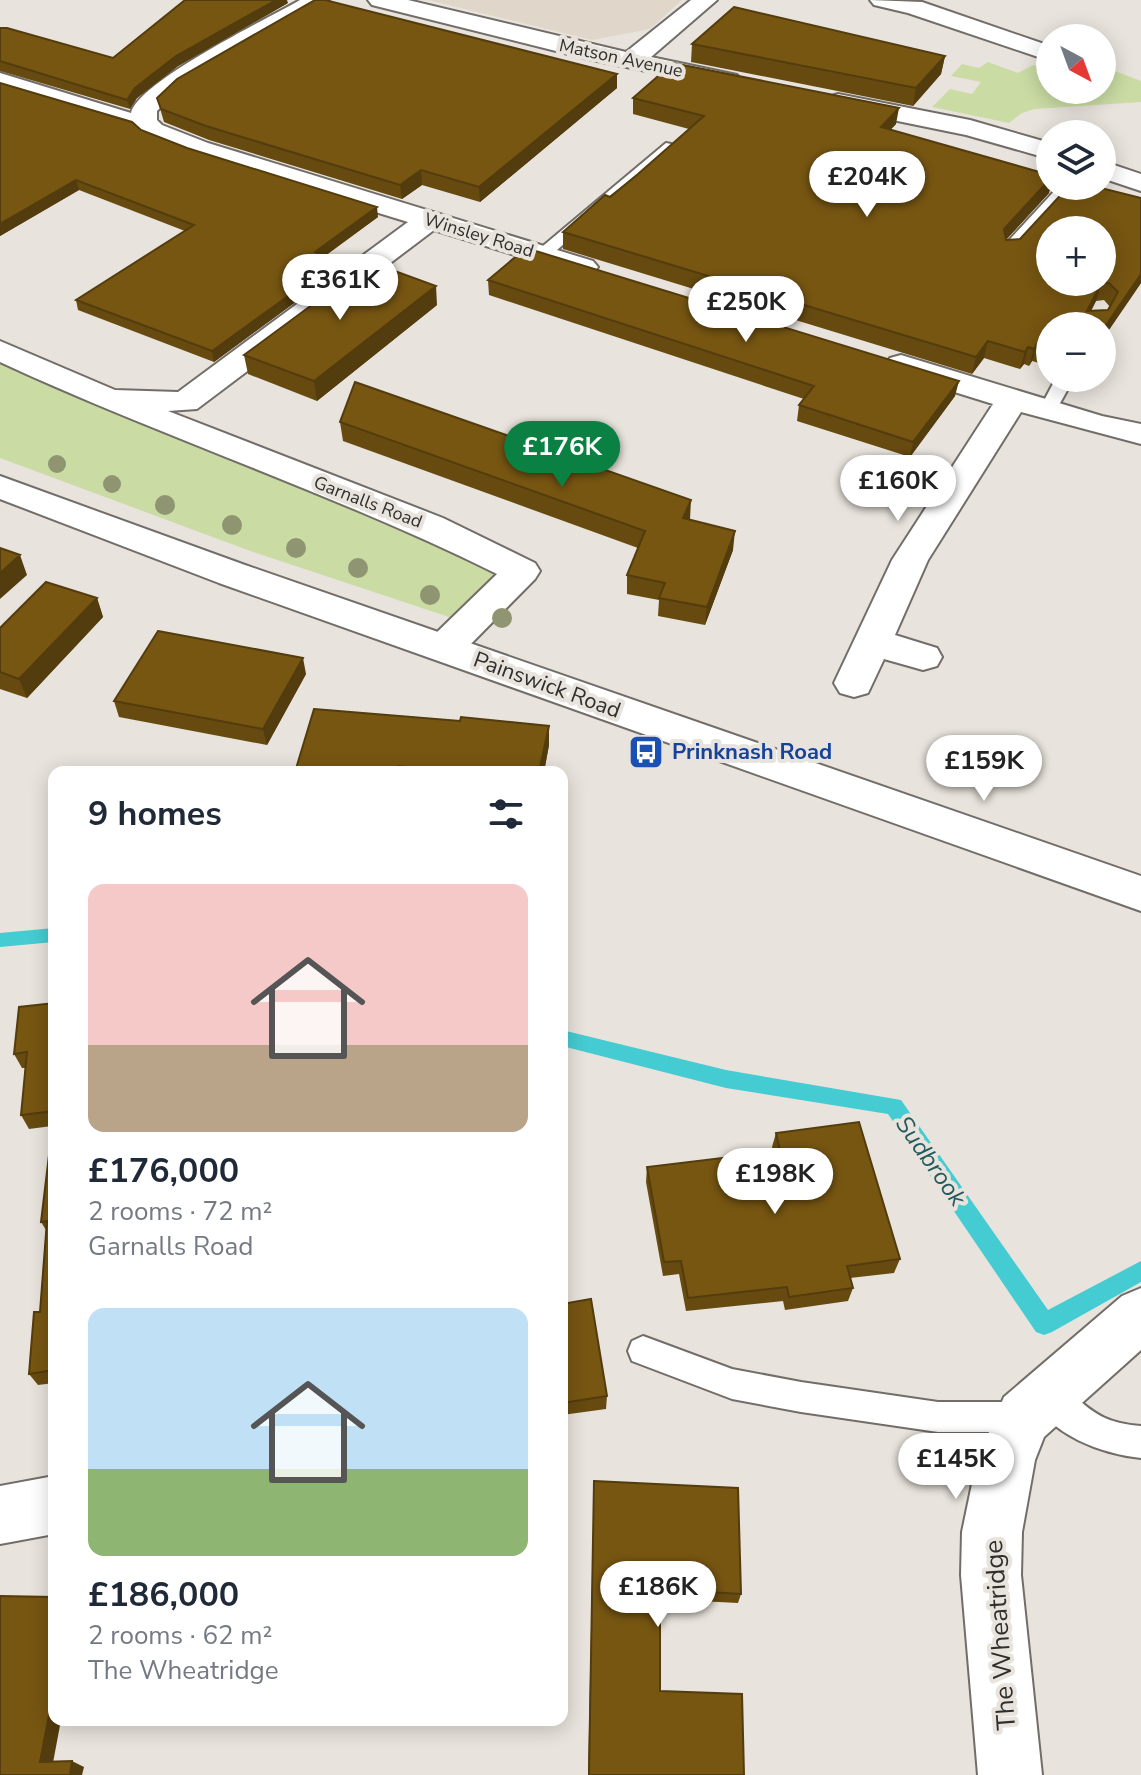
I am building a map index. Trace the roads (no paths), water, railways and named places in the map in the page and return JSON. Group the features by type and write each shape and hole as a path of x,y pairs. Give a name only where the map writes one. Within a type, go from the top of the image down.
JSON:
{"street":[{"path":"144,122 144,109 169,85 317,0"},
{"name":"Matson Avenue","path":"380,0 588,52 747,84"},
{"path":"632,60 705,0"},
{"path":"882,0 914,7 1036,49"},
{"name":"Winsley Road","path":"0,81 126,120 144,122 153,131 199,149 617,277"},
{"path":"821,99 970,128 1036,147"},
{"path":"1116,174 1141,183"},
{"name":"Garnalls Road","path":"109,400 185,402 430,220"},
{"name":"Garnalls Road","path":"0,350 109,400 430,526 522,571 444,648"},
{"path":"882,359 1012,400 1141,434"},
{"path":"854,683 910,560 1012,400"},
{"name":"Painswick Road","path":"0,487 114,532 1141,894"},
{"path":"871,641 923,657"},
{"name":"The Wheatridge","path":"1010,1775 991,1575 992,1532 1006,1460 1035,1406 1141,1314"},
{"path":"0,1515 48,1506"}],"lane":[{"path":"543,254 666,147"},
{"path":"1008,251 1054,200"},
{"path":"1048,410 1058,392"},
{"path":"643,1351 732,1384 801,1397 938,1417 1035,1406 1112,1441 1141,1442"}],"waterway":[{"name":"Sudbrook","path":"0,940 48,936"},
{"name":"Sudbrook","path":"568,1040 726,1079 894,1106 1044,1324 1141,1271"}],"place":[{"name":"Prinknash Road","path":"646,752"}]}
